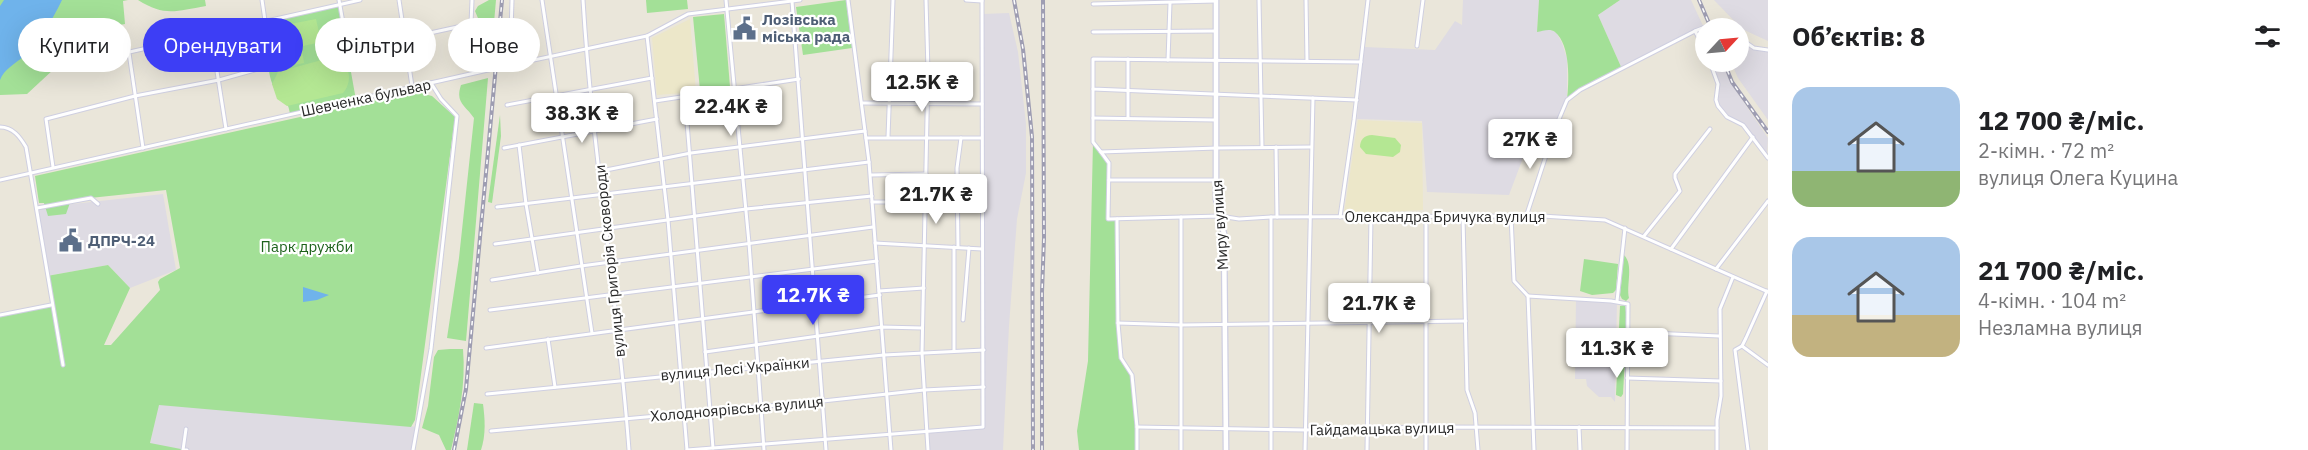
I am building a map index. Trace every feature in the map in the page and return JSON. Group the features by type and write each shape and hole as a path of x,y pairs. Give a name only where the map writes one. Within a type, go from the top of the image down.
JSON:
{"main road":[{"name":"Миру вулиця","path":"1216,1 1216,199 1224,234 1227,450"}],"street":[{"path":"262,0 265,18"},
{"path":"278,18 339,2 360,0"},
{"path":"399,0 401,18"},
{"path":"436,31 471,24 472,0"},
{"path":"511,18 512,0"},
{"path":"542,0 591,333"},
{"name":"вулиця Григорія Сковороди","path":"584,0 586,50 611,262 629,450"},
{"path":"726,0 752,278 764,450"},
{"name":"Шевченка бульвар","path":"540,59 647,36 688,14 800,0"},
{"path":"848,0 869,162 891,450"},
{"path":"888,137 893,0"},
{"path":"926,0 926,202 922,353 928,450"},
{"path":"647,36 662,157 687,450 983,427 982,1 966,0"},
{"path":"1259,0 1262,147"},
{"path":"1306,0 1307,62"},
{"path":"1340,217 1357,100 1368,0"},
{"path":"1417,46 1423,0"},
{"path":"792,1 825,450"},
{"path":"1093,4 1216,1"},
{"path":"339,2 342,18"},
{"path":"1168,60 1170,3"},
{"path":"1093,32 1216,31"},
{"path":"1526,217 1554,130 1567,100 1580,90 1695,31"},
{"path":"1749,45 1754,48 1768,50"},
{"path":"1217,180 1109,180 1109,164 1093,142 1093,59 1360,62"},
{"path":"1128,59 1128,118"},
{"path":"131,67 143,148"},
{"path":"218,72 226,129"},
{"path":"53,167 46,119 135,96 219,80 248,72"},
{"path":"410,72 412,86"},
{"name":"Шевченка бульвар","path":"0,180 479,72"},
{"path":"1714,72 1718,84 1716,100 1718,106 1727,117 1743,125 1768,158"},
{"path":"507,105 653,78"},
{"path":"655,101 799,79"},
{"path":"413,450 431,349 457,116 441,99 431,83"},
{"path":"1093,89 1357,100"},
{"path":"685,97 713,449"},
{"path":"1305,450 1313,98"},
{"path":"862,104 982,104"},
{"path":"1093,118 1217,120"},
{"path":"504,148 657,119"},
{"path":"2,127 17,134 26,147 63,365"},
{"path":"1644,236 1680,191 1681,188 1674,178 1675,174 1710,129"},
{"path":"600,171 662,157 866,131"},
{"path":"866,138 981,138"},
{"path":"954,351 957,168 961,138"},
{"path":"1671,249 1754,138"},
{"path":"519,145 537,273"},
{"path":"1101,152 1216,147 1311,147"},
{"path":"1276,147 1277,217"},
{"path":"497,207 869,162"},
{"path":"870,175 926,174"},
{"name":"Олександра Бричука вулиця","path":"1109,180 1108,219 1220,216 1239,219 1511,216 1605,220 1767,291"},
{"path":"495,244 746,209 872,196"},
{"path":"37,208 91,198 98,204"},
{"path":"872,201 926,202"},
{"path":"1716,269 1768,201"},
{"path":"1511,216 1514,281 1528,296 1534,450"},
{"path":"1181,217 1181,450"},
{"path":"1270,450 1271,217"},
{"path":"1367,450 1371,217"},
{"path":"1426,217 1426,450"},
{"path":"1463,217 1468,394 1477,428 1478,450"},
{"path":"1117,219 1118,323 1121,358 1132,375 1137,450"},
{"path":"492,280 874,227"},
{"path":"1617,301 1625,228"},
{"path":"875,243 982,249"},
{"path":"963,320 969,248"},
{"path":"490,310 877,261"},
{"path":"1717,450 1721,381 1720,309 1733,277"},
{"path":"486,348 924,288"},
{"path":"1748,450 1735,350 1742,346 1767,291"},
{"path":"1369,297 1426,296"},
{"path":"1528,296 1617,301 1628,304 1627,450"},
{"path":"0,315 52,305"},
{"path":"1118,323 1182,325 1466,321"},
{"path":"705,352 882,327 922,328"},
{"path":"1628,332 1719,336"},
{"path":"548,339 555,387"},
{"path":"1742,346 1768,365"},
{"name":"вулиця Лесі Українки","path":"487,394 884,355 984,350"},
{"path":"1627,378 1721,381"},
{"name":"Холодноярівська вулиця","path":"491,431 924,390 984,387"},
{"name":"Гайдамацька вулиця","path":"1137,427 1271,430 1618,426 1626,429 1717,428"},
{"path":"1579,427 1580,450"},
{"path":"186,429 183,450 187,450"}],"shaded area":[{"path":"1463,0 1539,0 1537,32 1548,29 1556,32 1567,59 1567,100 1554,131 1534,129 1509,195 1427,192 1422,121 1357,119 1364,47 1435,50 1455,21 1462,25"},
{"path":"1620,0 1691,0 1699,18 1695,18 1695,32 1622,69 1598,15"},
{"path":"1714,0 1768,0 1768,41 1749,32 1749,18 1731,18"},
{"path":"1009,13 1018,52 1026,124 1026,173 1017,219 1003,450 928,450 927,431 983,427 982,14"},
{"path":"690,19 696,92 657,95 652,38"},
{"path":"1749,44 1754,48 1768,51 1768,120 1735,72 1749,72"},
{"path":"1714,72 1726,72 1730,82 1768,138 1767,156 1743,125 1722,112 1716,100 1718,88"},
{"path":"1358,120 1422,123 1423,210 1344,214"},
{"path":"163,194 176,270 130,288 108,265 47,276 37,208"},
{"path":"1576,298 1617,301 1615,402 1611,397 1599,397 1587,386 1586,379 1575,379"},
{"path":"160,398 418,427 413,450 183,450 150,444"}],"green space":[{"path":"0,0 128,0 123,1 124,18 18,18 18,72 51,72 27,94 0,95"},
{"path":"138,0 205,0 206,6 163,11"},
{"path":"489,0 496,0 494,18 478,18 475,11 478,6"},
{"path":"646,0 687,0 688,9 647,13"},
{"path":"846,0 852,48 803,55 796,7"},
{"path":"1539,0 1620,0 1598,15 1622,69 1580,90 1567,100 1568,64 1564,46 1555,32 1546,30 1537,32"},
{"path":"339,5 341,18 315,18 315,72 351,72 356,100 290,114 287,103 272,84 269,72 303,72 303,18 280,18"},
{"path":"724,14 730,87 700,90 693,17"},
{"path":"315,19 315,43 303,46 303,22"},
{"path":"315,62 315,72 348,72 347,87 343,93 287,106 277,99 272,84 278,72 303,72 303,65"},
{"path":"488,78 466,341 447,338 459,258 474,118 460,100 459,91 461,85"},
{"name":"Парк дружби","path":"416,87 420,92 428,90 428,95 455,117 415,420 411,427 159,405 150,443 186,450 0,450 0,315 52,305 47,276 108,265 130,288 104,345 111,345 160,290 158,282 160,279 180,268 166,190 71,200 66,214 48,216 44,203 39,203 35,176 399,95"},
{"path":"500,115 501,136 492,203 488,202"},
{"path":"1372,135 1395,138 1401,145 1400,152 1393,157 1366,154 1360,147 1361,142 1363,138"},
{"path":"1093,142 1108,160 1108,218 1117,219 1118,323 1121,358 1132,375 1137,450 1079,450 1077,431 1088,361"},
{"path":"1624,255 1629,264 1629,298 1626,301 1620,295"},
{"path":"1584,259 1618,264 1616,290 1613,293 1592,295 1580,291"},
{"path":"1625,305 1627,320 1621,397 1616,395 1620,306"},
{"path":"463,349 464,375 454,438 451,450 446,450 439,435 422,428 428,406 434,357 438,350"},
{"path":"474,403 483,404 484,439 481,450 467,450"}],"water":[{"path":"4,0 62,0 53,18 18,18 18,61 0,80 0,6"},
{"path":"303,287 329,295 303,302"}],"railway":[{"path":"454,450 466,389 502,0"},
{"path":"1014,0 1023,49 1032,137 1033,450"},
{"path":"1042,450 1043,0"},
{"path":"1699,0 1707,18"},
{"path":"1728,72 1732,82 1768,132"}],"place":[{"name":"Лозівська міська рада","path":"744,29"},
{"name":"ДПРЧ-24","path":"70,241"}]}
